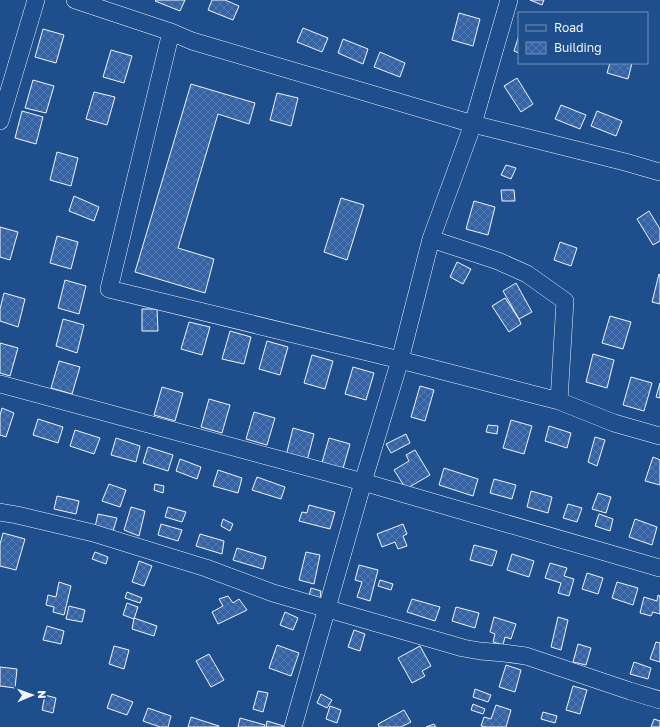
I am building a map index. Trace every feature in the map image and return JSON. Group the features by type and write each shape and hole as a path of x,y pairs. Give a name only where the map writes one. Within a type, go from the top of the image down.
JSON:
{"street":[{"path":"0,121 36,0"},
{"path":"75,0 171,32 192,41 473,124 660,172"},
{"path":"293,727 363,482 400,360 431,239 473,124 509,0"},
{"path":"171,32 108,289 400,360 559,401 614,423 660,436"},
{"path":"431,239 498,261 527,274 565,301 559,401"},
{"path":"0,384 363,482 660,568"},
{"path":"0,512 18,515 93,534 148,550 206,568 273,593 463,648 526,656 660,700"}],"building":[{"path":"185,0 180,11 155,1"},
{"path":"212,0 225,0 239,6 233,20 208,10"},
{"path":"530,0 544,0 542,5"},
{"path":"459,13 480,19 473,46 452,40"},
{"path":"303,28 328,38 322,52 297,42"},
{"path":"43,29 64,35 56,63 35,57"},
{"path":"518,38 518,53 514,51"},
{"path":"343,39 368,49 363,64 338,53"},
{"path":"111,50 132,56 124,83 103,77"},
{"path":"380,52 405,63 400,77 374,67"},
{"path":"610,64 632,64 628,79 607,73"},
{"path":"517,78 533,104 521,112 504,86"},
{"path":"33,80 54,86 46,113 25,108"},
{"path":"191,84 255,103 249,124 218,114 178,248 214,259 205,293 135,272"},
{"path":"94,92 115,97 107,125 86,119"},
{"path":"277,93 298,98 291,126 270,120"},
{"path":"561,105 586,115 580,129 555,119"},
{"path":"22,111 43,117 36,144 15,138"},
{"path":"597,111 622,121 616,136 591,126"},
{"path":"57,152 78,158 71,186 50,180"},
{"path":"506,165 516,168 511,179 501,175"},
{"path":"501,190 514,190 515,201 502,201"},
{"path":"74,196 99,207 94,221 69,211"},
{"path":"341,198 364,205 347,260 324,252"},
{"path":"474,201 495,207 488,235 466,229"},
{"path":"649,211 660,229 660,241 653,245 637,219"},
{"path":"0,227 18,232 10,260 0,257"},
{"path":"57,236 78,242 71,269 50,263"},
{"path":"560,242 577,248 571,266 554,260"},
{"path":"457,262 471,269 463,284 450,277"},
{"path":"659,274 660,275 660,304 652,302"},
{"path":"65,280 86,286 79,314 58,308"},
{"path":"516,283 532,312 519,319 503,291"},
{"path":"4,293 25,299 18,327 0,321 0,309"},
{"path":"505,298 521,324 509,332 492,306"},
{"path":"142,309 157,309 158,331 142,331"},
{"path":"610,316 631,322 623,349 602,343"},
{"path":"63,319 84,325 77,353 56,346"},
{"path":"189,322 210,327 202,355 181,349"},
{"path":"230,331 251,337 244,364 222,359"},
{"path":"267,341 288,347 280,375 259,369"},
{"path":"0,343 18,348 10,376 0,373"},
{"path":"593,354 614,360 607,388 586,382"},
{"path":"312,355 333,361 325,389 304,383"},
{"path":"59,361 80,367 72,394 51,388"},
{"path":"353,367 374,373 366,400 345,394"},
{"path":"631,377 652,383 644,411 623,405"},
{"path":"660,383 660,398 656,397"},
{"path":"420,386 434,390 425,421 411,417"},
{"path":"162,387 183,393 175,421 154,415"},
{"path":"209,399 230,405 222,433 201,427"},
{"path":"2,408 14,413 6,437 0,435 0,415"},
{"path":"254,412 275,418 267,445 246,439"},
{"path":"38,419 63,427 58,443 33,435"},
{"path":"511,420 532,426 524,454 503,448"},
{"path":"488,425 498,426 497,434 486,432"},
{"path":"549,426 571,433 567,448 545,441"},
{"path":"293,428 314,434 307,461 286,456"},
{"path":"75,430 100,438 94,454 70,446"},
{"path":"406,434 410,443 391,453 386,444"},
{"path":"595,437 605,440 597,466 588,462"},
{"path":"116,438 140,446 136,462 111,455"},
{"path":"329,438 350,444 342,472 321,466"},
{"path":"148,447 173,455 168,471 143,463"},
{"path":"415,450 430,475 406,489 394,470 409,461 406,455"},
{"path":"653,457 660,460 660,485 645,481"},
{"path":"180,459 201,467 197,479 176,471"},
{"path":"444,468 478,479 473,496 439,485"},
{"path":"218,470 242,478 238,493 213,486"},
{"path":"257,477 285,487 281,499 252,490"},
{"path":"494,479 516,485 512,499 490,493"},
{"path":"109,484 126,490 120,507 102,501"},
{"path":"155,484 164,486 163,493 154,490"},
{"path":"531,491 552,497 548,513 527,507"},
{"path":"598,493 611,497 606,513 592,509"},
{"path":"57,496 79,501 76,514 54,509"},
{"path":"568,504 582,508 577,522 563,518"},
{"path":"309,505 335,512 330,529 299,521 302,512 307,513"},
{"path":"131,507 145,511 139,536 124,530"},
{"path":"168,507 186,512 182,522 165,517"},
{"path":"98,514 117,518 113,531 95,527"},
{"path":"599,514 613,519 610,531 595,526"},
{"path":"223,519 233,524 230,531 221,526"},
{"path":"635,519 657,527 652,545 629,537"},
{"path":"161,524 182,530 178,541 158,535"},
{"path":"403,524 407,534 403,536 407,546 398,549 395,542 382,547 377,534"},
{"path":"3,533 25,539 16,570 0,566 0,544"},
{"path":"200,534 224,541 222,554 196,546"},
{"path":"474,545 497,551 492,566 470,560"},
{"path":"237,548 266,557 263,569 233,560"},
{"path":"95,552 108,557 106,564 92,559"},
{"path":"306,552 320,555 314,584 299,580"},
{"path":"512,554 534,561 529,577 507,570"},
{"path":"139,561 152,566 144,586 132,582"},
{"path":"550,563 567,568 564,576 574,579 569,596 558,593 561,583 545,578"},
{"path":"359,565 378,570 370,601 357,597 362,582 355,580"},
{"path":"587,573 603,578 598,594 582,589"},
{"path":"380,580 393,584 391,590 378,586"},
{"path":"59,582 71,586 64,615 53,612 54,607 46,605 48,595 56,597"},
{"path":"617,582 638,588 633,605 612,598"},
{"path":"311,588 321,591 320,598 309,596"},
{"path":"127,592 142,598 140,603 125,598"},
{"path":"658,595 660,596 660,614 653,612 651,616 640,613 644,597 657,601"},
{"path":"228,596 233,603 239,599 247,610 218,624 212,612 223,606 219,599"},
{"path":"412,599 440,607 435,621 407,612"},
{"path":"127,603 138,607 134,619 123,615"},
{"path":"69,606 85,610 82,622 66,619"},
{"path":"456,607 479,613 475,628 452,621"},
{"path":"285,612 298,618 293,630 280,625"},
{"path":"494,617 516,624 511,639 505,637 503,645 493,642 495,634 490,632"},
{"path":"558,617 568,620 561,650 551,647"},
{"path":"134,618 157,626 154,636 132,629"},
{"path":"47,626 64,631 61,644 43,640"},
{"path":"354,630 365,634 360,651 348,647"},
{"path":"656,642 660,643 660,662 650,659"},
{"path":"578,644 591,648 586,665 573,662"},
{"path":"277,645 299,653 291,676 269,668"},
{"path":"114,646 129,650 124,669 109,664"},
{"path":"420,646 431,666 422,671 425,676 412,683 398,658"},
{"path":"209,654 224,680 211,687 196,661"},
{"path":"634,662 651,668 648,679 630,674"},
{"path":"506,665 521,670 515,692 499,687"},
{"path":"0,667 17,669 15,688 0,686"},
{"path":"573,686 587,690 580,714 566,710"},
{"path":"475,689 491,695 488,702 473,697"},
{"path":"258,691 268,693 263,712 253,709"},
{"path":"112,694 133,702 127,715 107,708"},
{"path":"321,694 332,700 327,708 317,703"},
{"path":"45,695 56,698 53,713 42,710"},
{"path":"473,704 485,709 483,714 471,710"},
{"path":"496,705 511,710 506,727 481,726 484,717 491,719"},
{"path":"330,706 341,710 337,723 326,719"},
{"path":"148,708 171,716 168,727 160,727 143,721"},
{"path":"404,710 411,722 401,727 379,727 378,724"},
{"path":"543,712 557,716 555,723 541,719"},
{"path":"191,717 219,726 219,727 188,727"},
{"path":"240,718 265,725 264,727 238,727"},
{"path":"654,719 660,721 660,727 651,727"},
{"path":"267,721 284,726 266,727"},
{"path":"434,724 436,727 426,727"}]}
